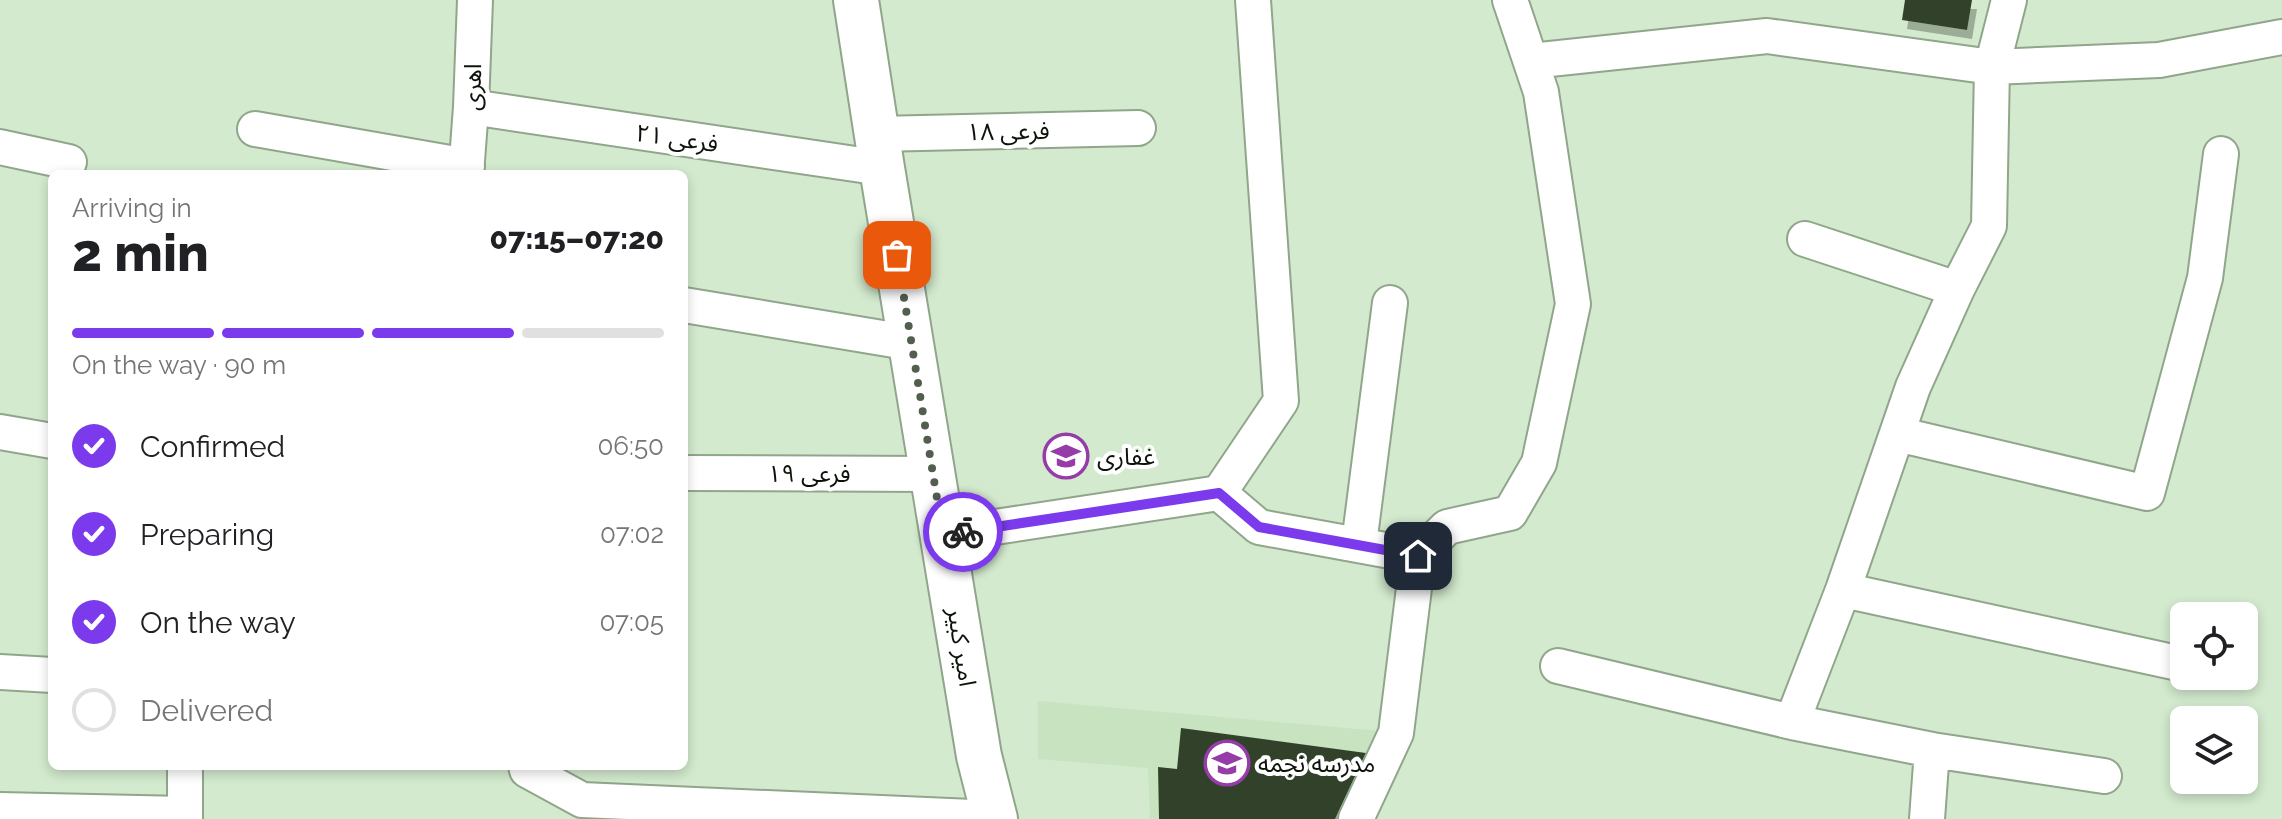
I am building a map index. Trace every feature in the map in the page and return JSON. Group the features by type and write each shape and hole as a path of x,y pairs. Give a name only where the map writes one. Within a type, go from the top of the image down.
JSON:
{"main road":[{"name":"امیر کبیر","path":"856,0 979,756 995,818"}],"street":[{"name":"اهری","path":"467,170 475,0"},
{"path":"943,535 1219,493 1281,401 1253,0"},
{"path":"1356,819 1396,733 1418,556 1447,527 1510,513 1539,463 1573,304 1541,92 1510,0"},
{"path":"1792,722 1843,590 1913,387 1989,226 1992,67 2009,0"},
{"path":"1531,61 1767,36 1992,67 2159,60 2282,37"},
{"name":"فرعی ۲۱","path":"471,107 880,151"},
{"name":"فرعی ۱۸","path":"880,151 1138,128"},
{"path":"255,129 467,170"},
{"path":"0,147 69,162"},
{"path":"1897,434 2147,493 2205,278 2221,154"},
{"path":"1805,239 1957,289"},
{"path":"1359,544 1390,303"},
{"path":"688,306 912,343"},
{"path":"0,432 48,440"},
{"name":"فرعی ۱۹","path":"688,473 933,474"},
{"path":"1219,493 1259,527 1418,556"},
{"path":"1843,590 2170,661"},
{"path":"1558,666 1792,722 1932,750 2104,776"},
{"path":"0,672 48,675"},
{"path":"1927,819 1932,750"},
{"path":"0,810 185,816 185,770"},
{"path":"527,770 582,809 995,818"}],"shaded area":[{"name":"مدرسه نجمه","path":"1038,701 1380,731 1366,753 1335,819 1150,819 1148,768 1038,759"}],"building":[{"path":"1905,0 1972,0 1967,30 1902,20"},
{"path":"1181,728 1366,753 1335,819 1159,819 1158,767 1177,769"}],"way so far":[{"path":"897,255 943,535 963,532"}],"place":[{"name":"غفاری","path":"1066,456"},
{"name":"مدرسه نجمه","path":"1227,763"}],"route":[{"path":"963,532 1219,493 1259,527 1418,556"}]}
